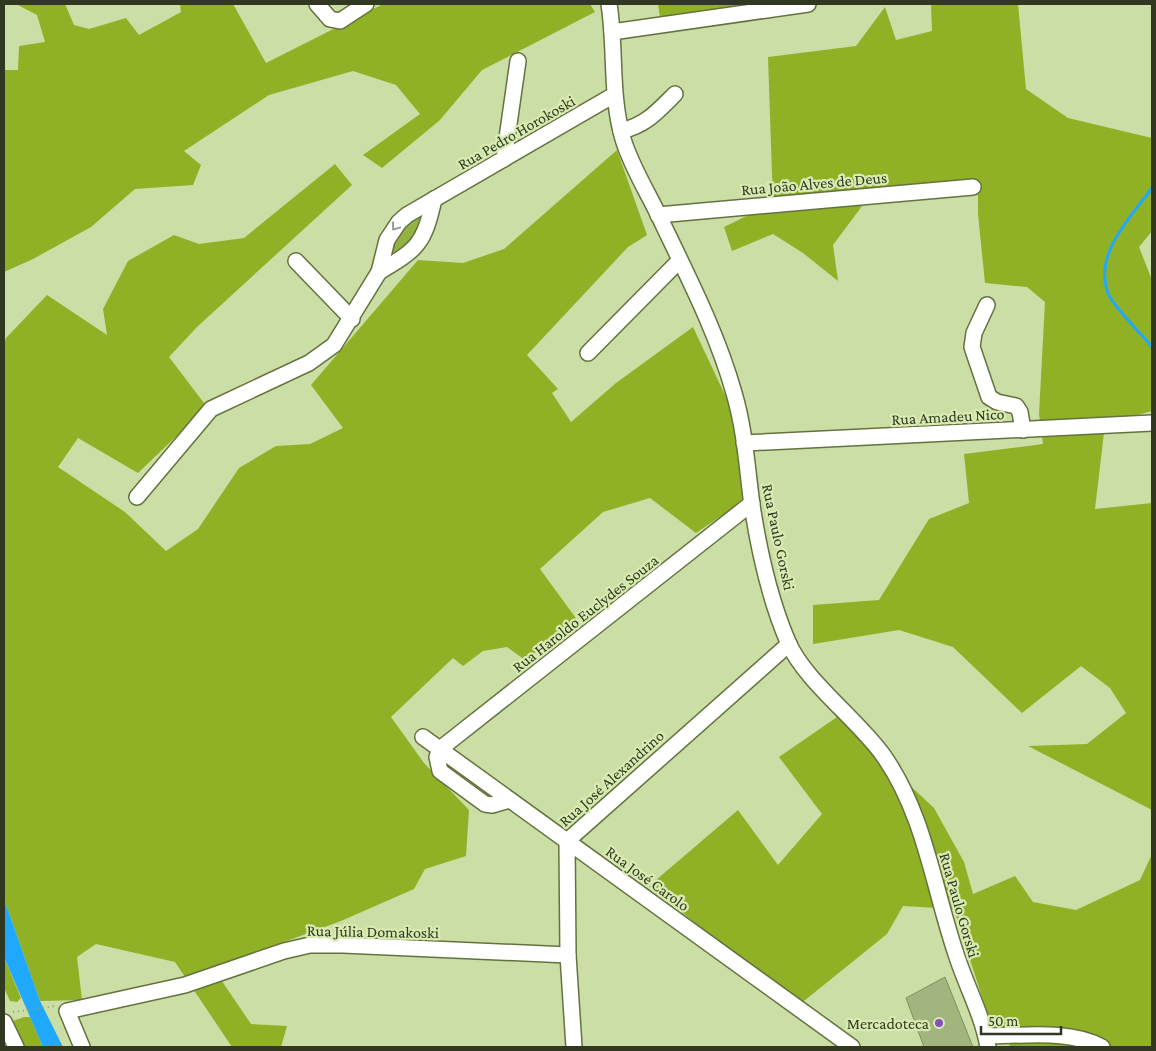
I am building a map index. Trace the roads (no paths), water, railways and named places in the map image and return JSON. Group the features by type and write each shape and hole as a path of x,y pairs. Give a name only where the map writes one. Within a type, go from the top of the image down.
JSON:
{"street":[{"path":"317,4 330,19 340,21 366,4"},
{"name":"Rua Paulo Gorski","path":"609,4 614,95 620,130 627,152 679,260 726,368 740,414 752,503 771,590 789,644 809,673 871,739 896,775 907,797 927,854 956,954 979,1012 987,1042"},
{"path":"612,32 808,4"},
{"path":"504,159 518,61"},
{"path":"620,130 636,127 654,115 675,94"},
{"name":"Rua Pedro Horokoski","path":"137,497 211,409 293,372 324,354 334,345 352,319 379,272 384,249 392,231 407,215 614,95"},
{"name":"Rua João Alves de Deus","path":"658,215 973,186"},
{"name":"Rua Pedro Horokoski","path":"379,272 404,257 420,241 429,221 434,199"},
{"path":"588,353 679,260"},
{"path":"296,261 352,319"},
{"path":"988,305 974,333 972,347 989,397 997,402 1016,406 1020,412 1022,430"},
{"name":"Rua Amadeu Nico","path":"744,443 1152,422"},
{"name":"Rua Haroldo Euclydes Souza","path":"440,749 752,503"},
{"name":"Rua José Alexandrino","path":"574,1047 568,955 567,841 789,644"},
{"name":"Rua José Carolo","path":"423,737 852,1047"},
{"name":"Rua Júlia Domakoski","path":"82,1047 62,1008 185,985 284,951 310,946 343,945 568,955"},
{"path":"8,1017 16,1047"},
{"path":"987,1042 1059,1037 1078,1039 1102,1047"}],"water":[{"path":"4,899 40,1001 63,1047 43,1047 4,957"}],"waterway":[{"path":"1152,188 1116,237 1106,264 1105,278 1111,299 1152,347"}],"place":[{"name":"Mercadoteca","path":"939,1023"}]}
